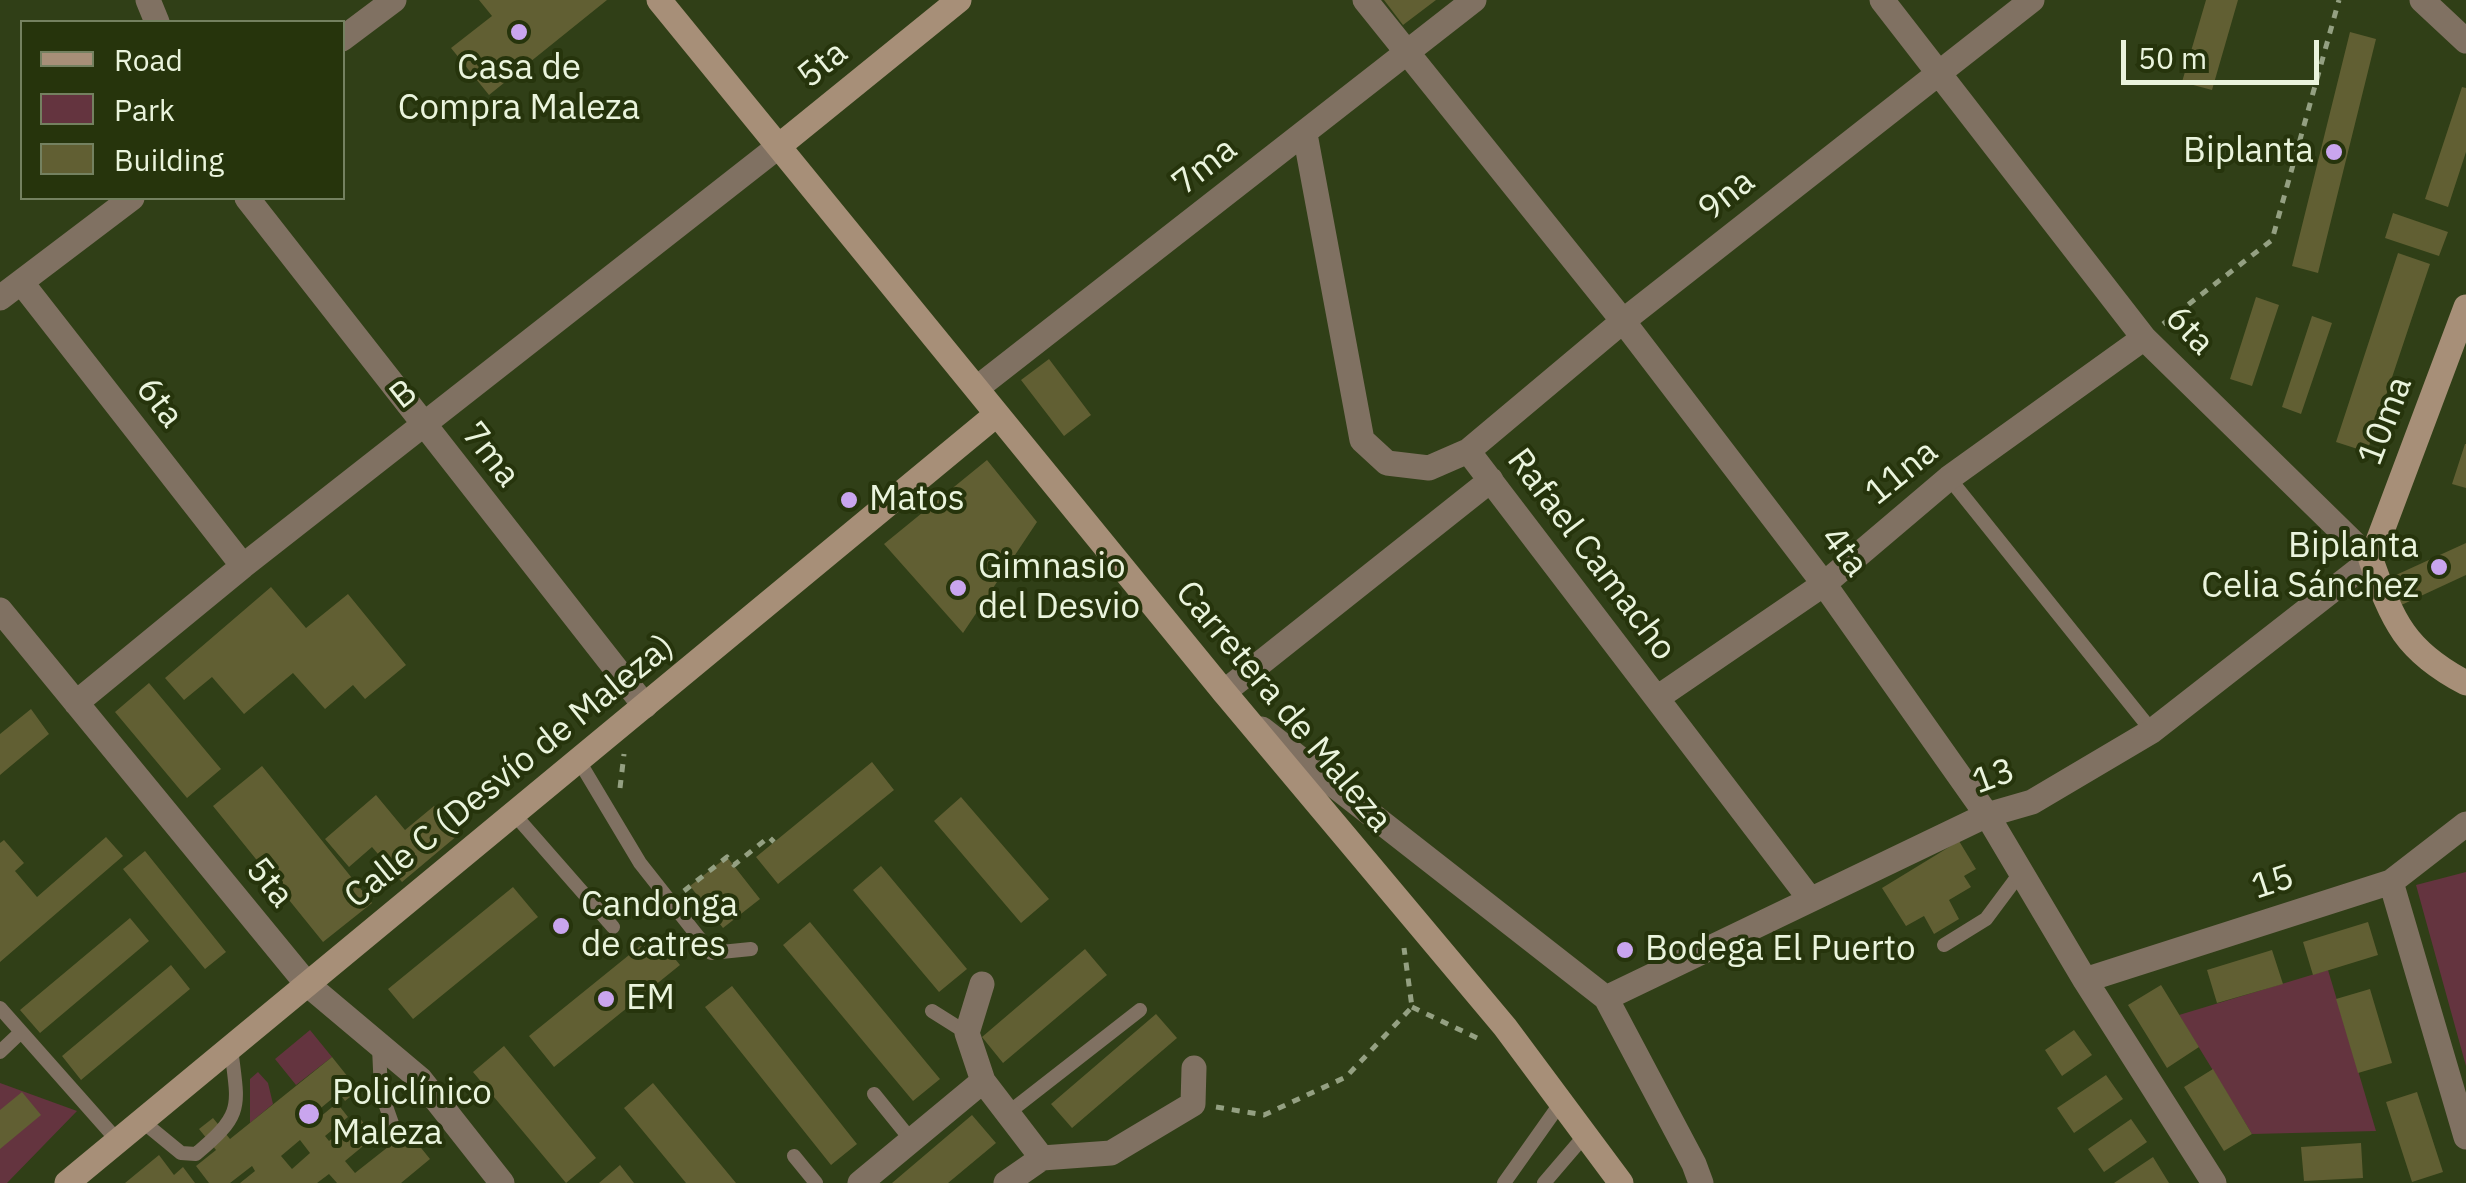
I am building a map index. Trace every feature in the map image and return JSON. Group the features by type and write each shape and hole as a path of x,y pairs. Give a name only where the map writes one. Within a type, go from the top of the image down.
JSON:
{"street":[{"path":"345,37 394,0"},
{"name":"Carretera de Maleza","path":"660,0 1224,692 1505,1027 1621,1183"},
{"name":"5ta","path":"778,146 959,0"},
{"name":"4ta","path":"1365,0 1622,322 1824,584 1987,815 2085,980 2214,1183"},
{"name":"7ma","path":"977,388 1474,0"},
{"name":"6ta","path":"1882,0 2144,338 2370,560 2392,619 2433,666 2466,683"},
{"name":"9na","path":"1468,451 1622,322 2032,0"},
{"path":"2422,0 2466,41"},
{"name":"Rafael Camacho","path":"1304,134 1362,440 1387,462 1429,468 1468,451 1810,900"},
{"name":"B","path":"76,703 243,566 778,146"},
{"path":"0,298 129,200"},
{"name":"7ma","path":"249,200 637,713"},
{"name":"6ta","path":"21,282 243,566"},
{"name":"10ma","path":"2370,560 2466,307"},
{"name":"11na","path":"1657,698 1824,584 1950,478 2144,338"},
{"name":"Calle C (Desvío de Maleza)","path":"67,1183 997,414"},
{"path":"1224,692 1491,480"},
{"name":"13","path":"1606,998 1987,815 2032,802 2152,731 2370,560"},
{"name":"5ta","path":"0,610 307,984 420,1079 502,1183"},
{"path":"1248,718 1606,998 1694,1164 1700,1183"},
{"name":"15","path":"2085,980 2391,882 2466,824"},
{"path":"2391,882 2466,1137"},
{"path":"982,984 968,1033 984,1081 1042,1158"},
{"path":"1006,1183 1042,1158 1110,1153 1193,1104 1194,1068"},
{"path":"860,1183 984,1081"}],"lane":[{"path":"1950,478 2152,731"},
{"path":"579,760 640,863 711,953 751,948"},
{"path":"514,814 613,927"},
{"path":"1944,945 1986,919 2021,872"},
{"path":"0,1008 117,1140"},
{"path":"1008,1113 1140,1010"},
{"path":"932,1011 968,1033"},
{"path":"0,1052 21,1032"},
{"path":"142,1121 180,1153 196,1154 233,1118 238,1102 231,1047"},
{"path":"379,1047 381,1092 394,1129"},
{"path":"874,1094 912,1141"},
{"path":"1504,1183 1562,1101"},
{"path":"1544,1183 1586,1134"},
{"path":"794,1156 816,1183"}],"path":[{"path":"2144,338 2272,240 2339,0"},
{"path":"615,821 637,713"},
{"path":"670,903 727,857 734,866 769,837 774,842"},
{"path":"1412,1007 1404,944 1416,923"},
{"path":"1412,1007 1477,1038 1505,1027"},
{"path":"1193,1104 1264,1115 1346,1077 1412,1007"}],"green space":[{"path":"2466,872 2466,1066 2416,885"},
{"path":"2328,970 2376,1131 2252,1134 2179,1015"},
{"path":"310,1030 332,1057 296,1085 275,1059"},
{"path":"258,1072 268,1083 273,1104 250,1123 250,1079"},
{"path":"0,1083 77,1111 7,1183 0,1183"}],"building":[{"name":"Casa de Compra Maleza","path":"479,0 607,0 489,95 451,48 492,16"},
{"path":"1384,0 1436,0 1403,25"},
{"name":"Biplanta","path":"2206,0 2238,0 2212,90 2182,82"},
{"name":"Biplanta","path":"2350,32 2376,39 2318,273 2292,266"},
{"path":"2462,87 2466,88 2466,152 2448,207 2425,199"},
{"path":"2393,213 2448,232 2439,256 2385,238"},
{"path":"2398,253 2430,264 2367,452 2336,442"},
{"path":"2256,297 2279,305 2252,386 2230,379"},
{"path":"2312,316 2332,323 2301,414 2282,407"},
{"path":"1049,359 1091,415 1064,436 1021,380"},
{"path":"2466,444 2466,488 2452,484"},
{"name":"Gimnasio del Desvio","path":"987,460 1037,522 963,633 884,544"},
{"name":"Biplanta Celia Sánchez","path":"2466,543 2466,575 2397,607 2385,580"},
{"path":"271,587 306,628 348,594 406,665 365,699 353,685 325,709 293,673 244,714 212,677 184,700 165,678"},
{"path":"149,683 221,769 187,798 115,712"},
{"path":"31,709 49,734 0,775 0,734"},
{"path":"872,762 894,790 778,884 756,857"},
{"path":"262,766 372,903 323,942 213,806"},
{"path":"376,795 405,830 434,806 458,835 402,882 372,847 349,867 325,839"},
{"path":"961,797 1049,899 1021,923 934,821"},
{"path":"106,837 123,856 0,962 0,843 4,840 24,863 15,871 37,897"},
{"path":"1959,841 1976,869 1964,876 1971,887 1949,900 1959,919 1934,934 1924,916 1906,926 1882,888"},
{"path":"145,851 226,952 205,969 123,869"},
{"path":"727,857 760,899 723,928 690,886"},
{"path":"881,866 967,969 939,992 853,890"},
{"path":"513,887 538,917 413,1019 388,989"},
{"path":"130,918 149,941 40,1033 20,1010"},
{"path":"810,922 940,1079 913,1101 783,945"},
{"path":"2368,922 2378,955 2313,975 2303,942"},
{"name":"EM","path":"655,934 680,965 554,1067 529,1036"},
{"path":"1085,949 1107,975 1003,1063 982,1037"},
{"path":"2272,950 2283,984 2217,1003 2207,970"},
{"path":"171,965 190,989 81,1080 62,1056"},
{"path":"2161,985 2199,1047 2167,1068 2128,1005"},
{"path":"732,986 857,1144 831,1165 705,1007"},
{"path":"2370,989 2392,1063 2358,1073 2336,999"},
{"path":"1156,1014 1177,1038 1072,1128 1051,1104"},
{"path":"2074,1030 2092,1055 2062,1076 2045,1050"},
{"path":"504,1046 596,1158 566,1183 473,1072"},
{"path":"332,1057 352,1082 343,1090 350,1097 345,1101 339,1093 310,1117 314,1122 337,1103 348,1117 325,1136 329,1141 359,1117 374,1137 345,1161 355,1173 393,1143 386,1135 401,1123 430,1159 401,1183 337,1183 329,1174 317,1183 240,1183 255,1171 252,1166 230,1183 209,1183 196,1166 216,1150 199,1129 213,1118 230,1139","holes":["300,1140 310,1153 292,1169 281,1156"]},
{"path":"2213,1069 2252,1134 2224,1151 2184,1087"},
{"path":"2106,1075 2123,1099 2074,1133 2057,1108"},
{"path":"653,1083 736,1183 686,1183 624,1108"},
{"path":"22,1092 41,1115 0,1149 0,1110"},
{"path":"2417,1092 2443,1172 2412,1182 2386,1102"},
{"path":"972,1115 996,1143 948,1183 892,1183"},
{"path":"2131,1119 2147,1142 2104,1172 2088,1149"},
{"path":"2361,1143 2363,1178 2304,1181 2301,1147"},
{"path":"159,1155 174,1175 183,1167 195,1183 125,1183"},
{"path":"2153,1157 2169,1183 2114,1183"},
{"path":"620,1165 634,1183 599,1183"}],"place":[{"name":"Casa de Compra Maleza","path":"519,32"},
{"name":"Biplanta","path":"2334,152"},
{"name":"Matos","path":"849,500"},
{"name":"Biplanta Celia Sánchez","path":"2439,567"},
{"name":"Gimnasio del Desvio","path":"958,588"},
{"name":"Candonga de catres","path":"561,926"},
{"name":"Bodega El Puerto","path":"1625,950"},
{"name":"EM","path":"606,999"},
{"name":"Policlínico Maleza","path":"309,1114"}]}
